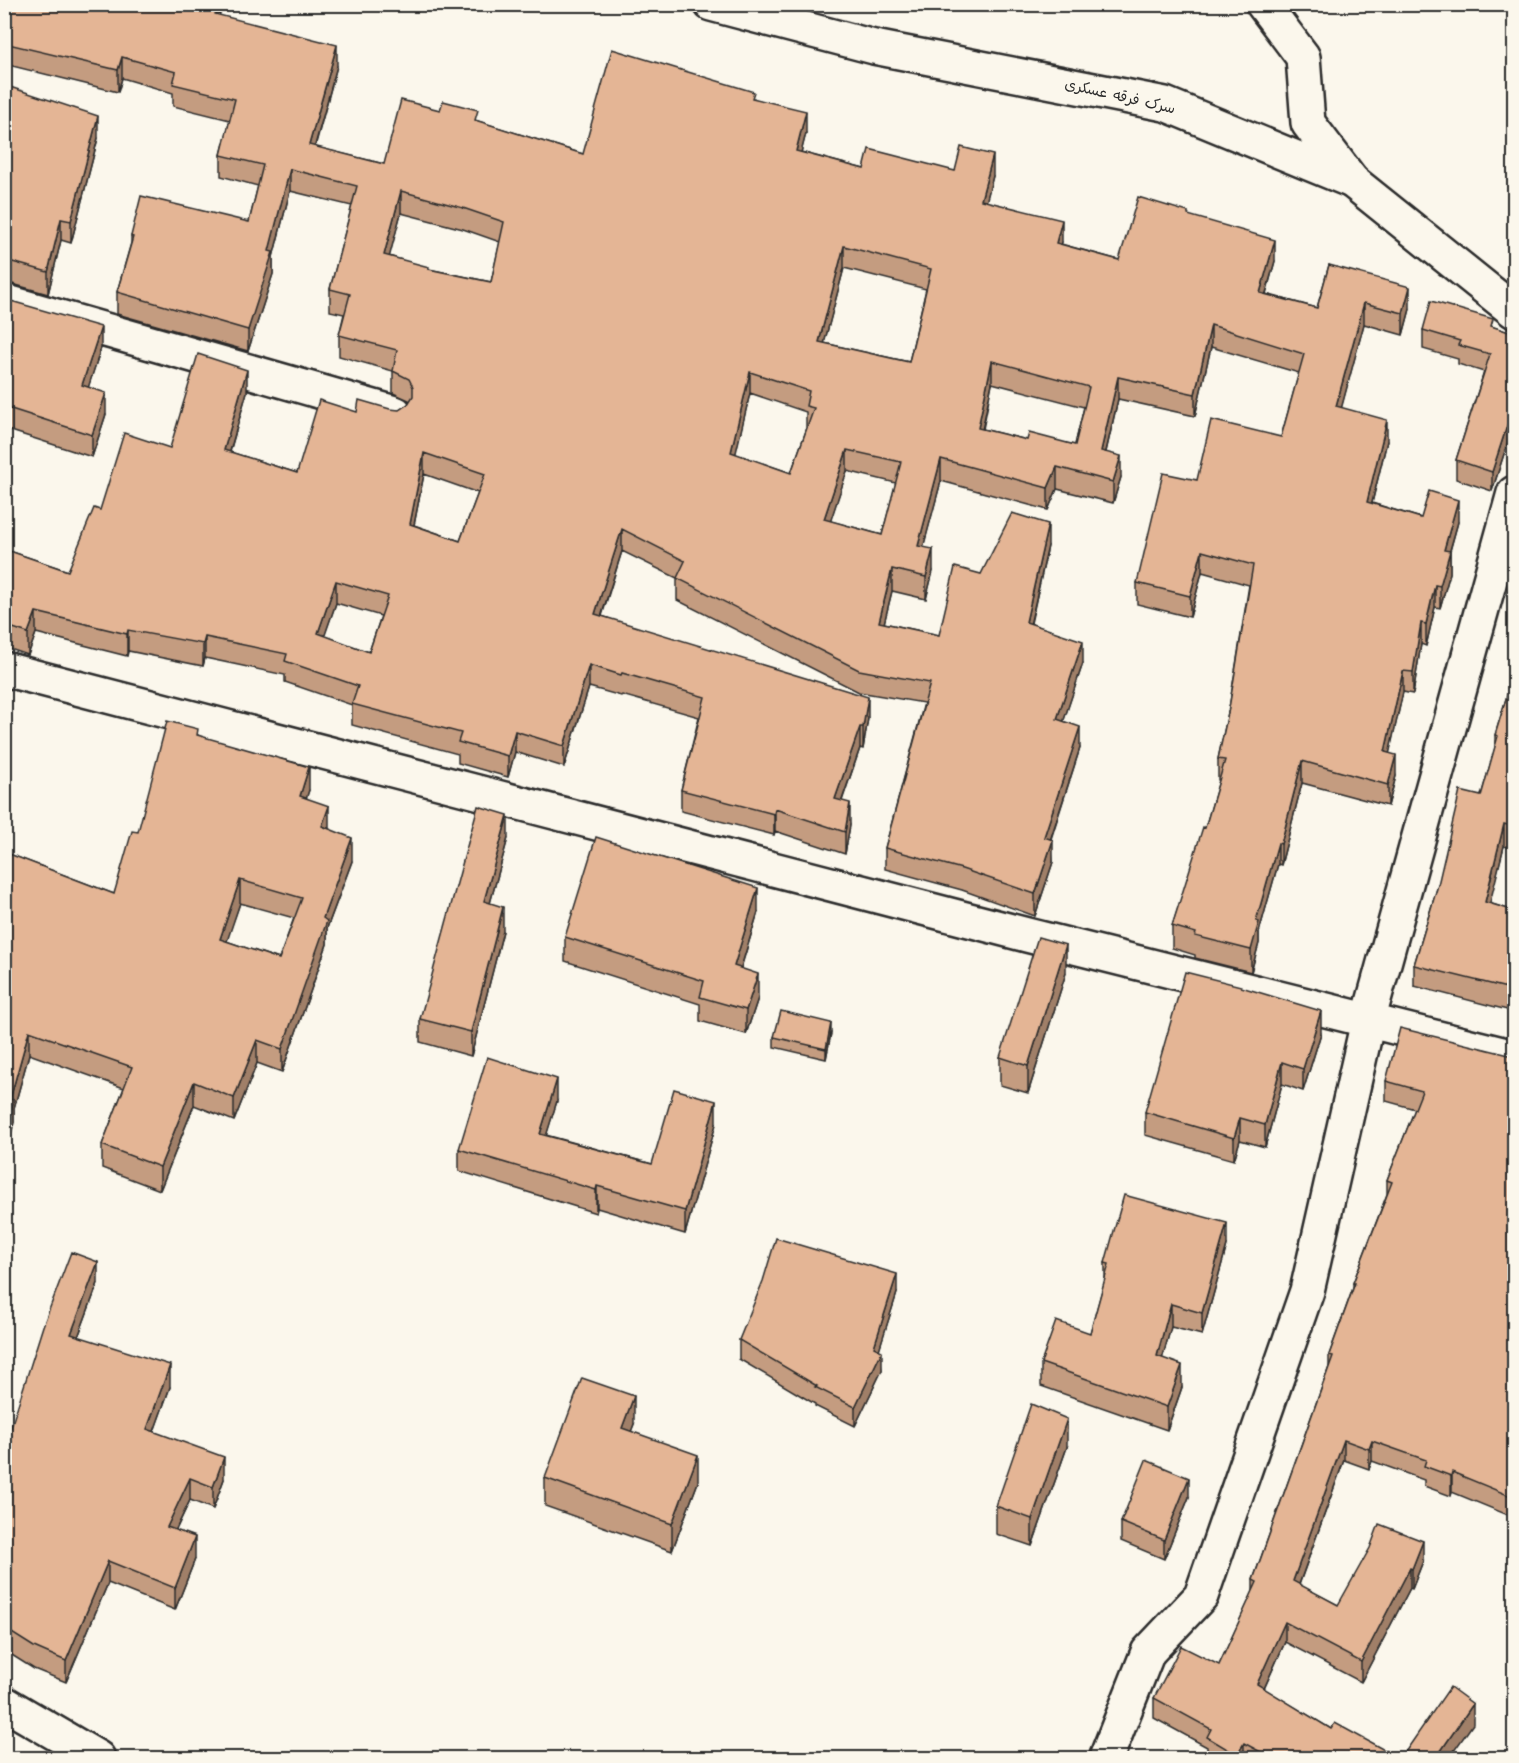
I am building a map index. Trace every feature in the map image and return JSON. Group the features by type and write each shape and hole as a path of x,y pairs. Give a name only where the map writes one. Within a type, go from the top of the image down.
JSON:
{"street":[{"name":"سرک فرقه عسکری","path":"711,4 874,47 1165,104 1352,181 1515,311"},
{"path":"1263,4 1303,57 1308,123 1352,181"},
{"path":"4,301 395,413"},
{"path":"1106,1758 1148,1652 1201,1596 1307,1292 1368,1021 1515,493"},
{"path":"4,669 1050,941 1515,1058"},
{"path":"4,1703 98,1758"}],"building":[{"path":"4,4 217,4 215,14 337,45 309,145 384,164 401,100 440,110 443,101 478,110 475,120 583,154 612,49 754,92 752,98 806,111 796,151 864,169 869,149 955,171 961,147 993,155 981,200 1062,220 1056,243 1119,260 1138,197 1188,212 1188,215 1275,240 1260,293 1317,308 1329,265 1410,287 1403,313 1364,303 1336,406 1387,420 1367,502 1421,518 1429,491 1458,500 1444,550 1450,551 1440,586 1435,585 1426,624 1421,623 1413,672 1403,671 1385,752 1396,755 1388,785 1302,761 1281,844 1278,843 1256,921 1259,922 1251,950 1195,936 1196,933 1172,926 1225,760 1218,759 1253,565 1202,551 1190,596 1137,583 1163,473 1197,480 1211,420 1281,437 1304,354 1211,325 1195,394 1118,377 1101,451 1121,456 1113,482 1057,467 1048,488 941,459 918,546 933,549 926,577 892,569 879,622 939,635 955,567 981,574 1012,513 1048,524 1026,622 1083,641 1057,719 1080,727 1044,837 1053,840 1035,894 962,869 885,848 930,683 859,670 677,578 685,561 622,529 595,614 868,697 863,727 860,727 835,799 850,803 845,832 775,809 774,814 681,790 705,697 622,673 621,675 589,665 564,746 515,731 508,756 458,742 461,733 352,704 358,686 285,661 287,654 205,637 203,644 128,630 127,634 36,612 28,633 4,625 4,549 68,571 94,508 100,510 124,433 170,448 198,354 247,370 224,450 297,473 319,400 357,412 359,400 399,410 408,404 413,396 413,387 409,379 393,371 397,350 339,335 350,294 330,289 357,186 290,169 269,251 273,252 248,330 117,292 133,237 131,236 141,196 249,222 263,165 221,155 235,99 173,84 176,72 122,57 118,70 4,43","holes":["401,191 504,222 491,282 428,269 429,267 384,255","844,246 931,269 909,362 819,342","992,361 1089,387 1075,445 1029,433 1027,440 978,428","750,372 809,391 806,406 814,408 791,473 731,452","847,450 901,462 882,535 824,519","424,453 485,474 460,541 410,524","336,581 388,596 369,652 318,633"]},
{"path":"4,85 98,116 71,221 61,219 48,272 4,261"},
{"path":"4,299 101,327 82,385 106,393 92,435 8,408 4,419"},
{"path":"1431,301 1493,319 1491,326 1515,334 1515,401 1492,472 1456,460 1490,354 1458,345 1460,341 1423,330"},
{"path":"4,464 11,466 4,486"},
{"path":"1515,669 1515,827 1504,824 1485,902 1515,911 1515,990 1414,965 1438,885 1460,791 1481,796 1498,736 1495,735"},
{"path":"167,721 198,729 197,735 309,767 300,796 329,806 322,826 352,838 323,918 327,921 282,1049 257,1040 234,1098 194,1082 160,1167 102,1145 132,1067 29,1031 10,1099 14,1100 4,1136 4,852 114,894 132,831 138,832","holes":["240,880 302,898 279,959 220,939"]},
{"path":"478,806 508,815 484,901 503,907 471,1032 420,1019"},
{"path":"596,837 758,888 734,966 758,974 746,1010 700,997 704,981 565,937"},
{"path":"1038,937 1066,945 1028,1066 1000,1057"},
{"path":"1185,972 1241,986 1321,1011 1303,1069 1282,1062 1265,1125 1240,1118 1234,1138 1145,1112"},
{"path":"781,1011 831,1023 826,1049 774,1037"},
{"path":"1400,1028 1515,1055 1515,1498 1452,1472 1451,1476 1424,1466 1426,1460 1372,1441 1369,1449 1344,1440 1293,1581 1338,1605 1370,1548 1379,1524 1423,1541 1412,1569 1410,1568 1361,1662 1285,1622 1257,1684 1331,1729 1335,1723 1399,1758 1272,1758 1244,1743 1237,1755 1207,1737 1211,1729 1154,1698 1181,1646 1219,1665 1257,1582 1253,1580 1333,1356 1329,1355 1355,1283 1353,1283 1392,1182 1387,1180 1422,1091 1386,1081"},
{"path":"487,1057 557,1079 540,1134 652,1164 674,1089 716,1101 685,1211 597,1186 596,1190 459,1149"},
{"path":"1124,1195 1227,1223 1202,1313 1171,1304 1157,1356 1182,1365 1167,1407 1041,1363 1056,1321 1090,1333 1109,1264 1105,1263"},
{"path":"776,1238 897,1274 874,1347 882,1351 855,1407 815,1387 817,1386 739,1340 763,1281"},
{"path":"71,1252 98,1262 71,1334 170,1365 147,1429 224,1457 213,1487 190,1478 167,1527 195,1537 175,1588 108,1561 66,1661 34,1647 7,1630 10,1624 4,1622 4,1457 6,1451 4,1449 43,1326"},
{"path":"582,1378 634,1396 622,1428 698,1455 672,1524 545,1478"},
{"path":"1031,1404 1067,1419 1032,1519 996,1506"},
{"path":"1146,1460 1189,1478 1164,1540 1121,1522"},
{"path":"1450,1687 1473,1704 1436,1758 1401,1758"}]}
